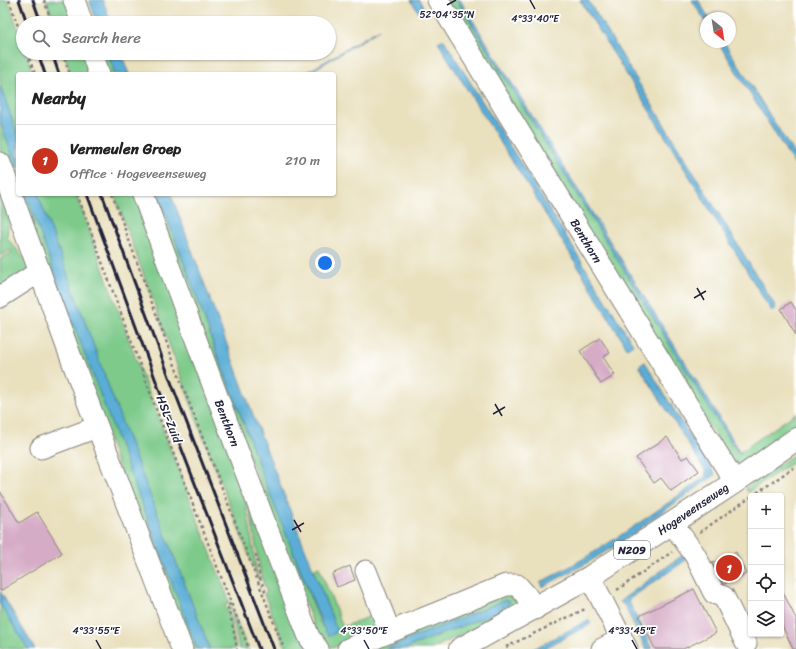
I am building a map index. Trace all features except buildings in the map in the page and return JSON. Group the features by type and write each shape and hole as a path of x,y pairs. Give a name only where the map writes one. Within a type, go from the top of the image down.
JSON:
{"main road":[{"name":"Hogeveenseweg","path":"460,649 535,609 590,577 735,482 796,439"}],"street":[{"path":"74,0 80,16"},
{"name":"Benthorn","path":"438,0 735,482"},
{"path":"95,60 99,72"},
{"path":"0,163 97,427 182,649"},
{"name":"Benthorn","path":"144,196 180,299 309,637 318,649"},
{"path":"0,297 39,272"},
{"path":"41,448 97,427"},
{"path":"672,523 695,555 714,594 724,597 746,643"},
{"path":"366,571 390,632"},
{"path":"590,577 625,644 602,649"},
{"path":"348,649 506,585 517,585 535,609"}],"path":[{"path":"9,0 16,20"},
{"path":"44,0 50,16"},
{"path":"29,60 33,72"},
{"path":"65,60 69,72"},
{"name":"HSL-Zuid","path":"78,196 158,414 249,649"},
{"name":"HSL-Zuid","path":"113,196 180,379 284,649"},
{"name":"Hogeveenseweg","path":"756,493 796,466"},
{"name":"Hogeveenseweg","path":"502,649 602,600 748,499"},
{"path":"231,604 227,606 232,618 237,649"}],"green space":[{"path":"0,0 8,0 16,23 16,60 28,60 32,72 16,72 16,195 0,149"},
{"path":"46,0 67,0 73,16 52,16"},
{"path":"442,0 457,0 721,427 740,454 740,452 796,413 796,426 746,462 739,465 730,459"},
{"path":"66,60 87,60 91,72 70,72"},
{"path":"102,60 110,60 114,72 106,72"},
{"path":"0,177 10,209 7,238 33,268 0,289 0,259 12,252 11,250 0,256"},
{"path":"17,196 77,196 138,365 230,603 225,605 230,618 236,649 187,649"},
{"path":"115,196 137,196 250,501 246,503 258,579 201,431"},
{"path":"150,196 159,196 215,349 322,627 336,628 313,570 319,567 343,627 378,613 383,628 335,647 326,645 319,639"},
{"path":"796,453 796,460 748,492 745,488"},
{"path":"249,505 308,649 286,649 264,594 267,592 261,577"},
{"path":"509,592 518,601 519,605 483,626 432,649 367,649"},
{"path":"0,601 29,649 0,649"},
{"path":"229,607 231,607 248,649 239,649 233,617"}],"water":[{"path":"89,0 103,0 109,16 95,16"},
{"path":"411,0 419,0 426,11 420,15"},
{"path":"457,0 460,0 487,43 730,435 740,454 721,427"},
{"path":"580,0 588,0 774,304 776,308 774,310 771,310 767,304"},
{"path":"692,0 698,0 705,12 700,13"},
{"path":"379,29 336,56 336,55"},
{"path":"444,40 633,344 627,348 553,226 439,44 438,42"},
{"path":"722,48 728,48 796,157 796,167"},
{"path":"110,60 124,60 128,72 114,72"},
{"path":"327,60 330,60 310,72 307,72"},
{"path":"0,85 16,130 16,165 0,121"},
{"path":"27,196 39,196 124,428 210,649 197,649 62,294"},
{"path":"159,196 172,196 258,428 336,628 336,632 332,635 328,635 325,631 261,472"},
{"path":"645,362 715,475 632,535 587,563 544,586 541,586 541,582 584,559 705,477 706,472 639,366"},
{"path":"683,555 686,560 628,600 652,649 646,649 623,603 620,601"},
{"path":"0,591 35,649 28,649 0,604"},
{"path":"505,600 509,601 510,603 497,612 404,649 385,649"},
{"path":"588,620 591,623 589,625 543,649 533,649"}],"railway":[{"path":"19,0 25,16"},
{"path":"33,0 39,16"},
{"path":"40,60 44,72"},
{"path":"54,60 58,72"},
{"path":"88,196 167,411 259,649"},
{"path":"103,196 171,382 274,649"}],"place":[{"name":"Vermeulen Groep","path":"729,568"}]}
